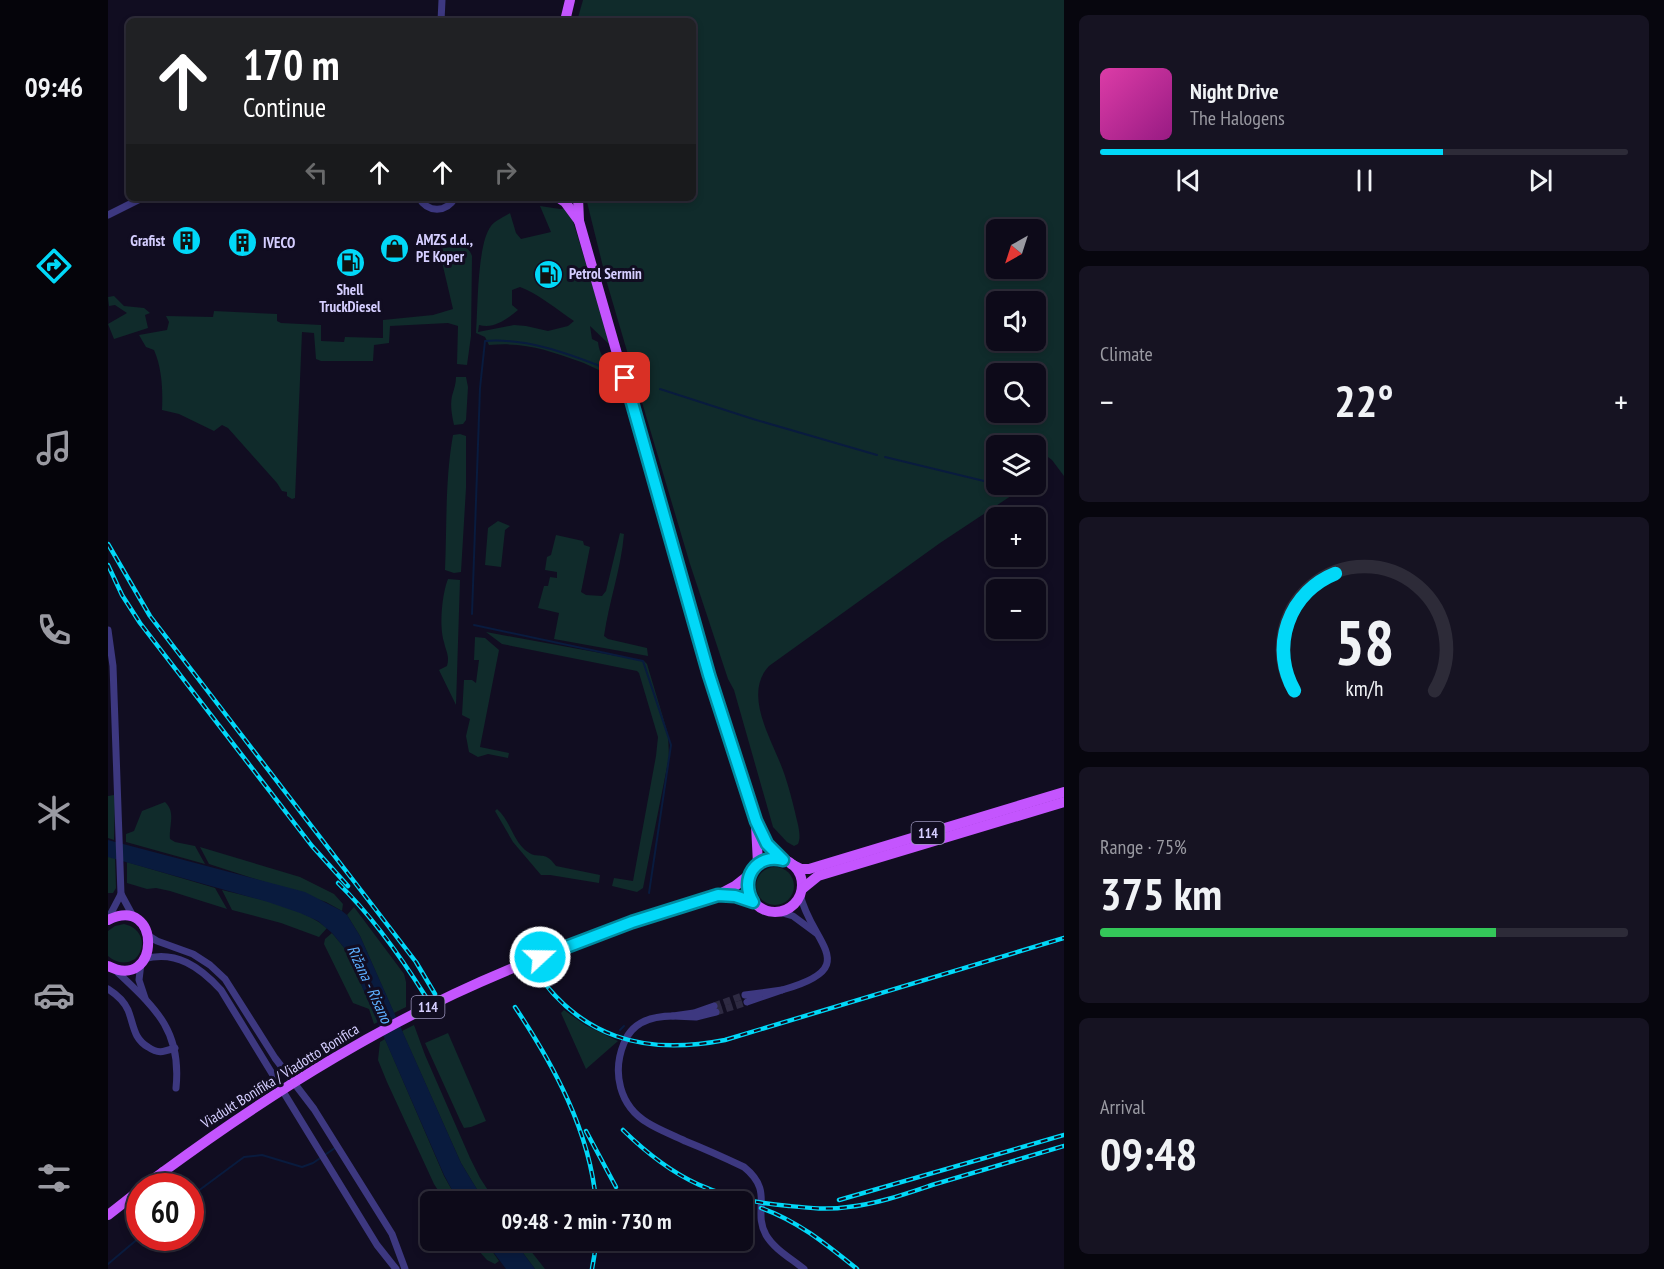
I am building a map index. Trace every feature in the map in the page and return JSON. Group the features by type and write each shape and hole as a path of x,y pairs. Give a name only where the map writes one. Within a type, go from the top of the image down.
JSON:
{"main road":[{"path":"566,18 570,0"},
{"path":"563,201 579,221"},
{"path":"577,201 579,221 709,675 756,821 767,844 800,875 801,891"},
{"name":"114","path":"718,895 749,876 758,864 770,859 808,869 1064,792"},
{"name":"114","path":"718,895 735,896 753,902 768,912 779,912 790,908 801,891 818,876 1064,802"},
{"path":"756,821 758,864"},
{"path":"749,876 748,890 753,902"},
{"name":"Viadukt Bonifika / Viadotto Bonifica","path":"162,1173 231,1123 301,1077 444,999 578,942 718,895"},
{"path":"108,920 124,916 134,918 142,924 149,936 150,946 142,961 125,970 110,967"},
{"path":"108,1215 126,1201"}],"street":[{"path":"441,18 442,0"},
{"path":"108,215 136,201"},
{"path":"421,201 426,207 435,210 448,207 453,201"},
{"path":"108,630 113,666 121,892 134,918"},
{"path":"108,794 118,793"},
{"path":"746,998 782,990 816,978 822,972 827,955 824,942 804,910 801,891"},
{"path":"108,920 121,892"},
{"path":"779,912 793,916 818,935"},
{"path":"149,936 193,954 225,979 275,1058 314,1109 342,1153 392,1234 405,1269"},
{"path":"146,1001 139,980 142,961 161,955 179,959 195,965 209,976 221,990 377,1245 396,1269"},
{"path":"110,967 146,1001 167,1026 175,1048 178,1071 176,1088"},
{"path":"108,989 118,996 127,1008 135,1033 141,1043 162,1053 175,1048"},
{"path":"715,1009 673,1016 657,1016 644,1020 625,1039 619,1056 619,1085 626,1101 638,1117 647,1123 744,1167 750,1172 759,1183 763,1196 762,1217 765,1234 779,1249 804,1269"}],"green space":[{"path":"583,0 1064,0 1064,476 1046,456 1046,435 986,435 986,495 1012,495 994,507 986,507 986,513 769,666 761,678 758,691 759,706 785,776 799,828 800,837 798,844 794,846 773,827 734,690 728,679 690,564 607,283 587,201 696,201 696,18 578,18"},
{"path":"540,206 569,208 611,346 590,326 592,339 598,342 607,372 536,348 502,344 489,345 485,337 476,333 481,261 486,235 491,226 510,213 516,233 521,239 551,232","holes":["520,287 574,321 568,326 548,331 514,325 478,332 479,325 495,325 518,310 512,305 512,290"]},
{"path":"457,246 467,248 472,256 471,336 467,365 457,364 458,326 448,323 390,326 389,343 374,345 373,361 321,361 316,359 314,333 302,332 295,498 292,499 287,496 287,492 282,491 228,428 222,425 214,431 179,414 162,410 161,380 157,357 154,350 146,347 139,335 167,330 169,322 166,316 213,317 214,311 277,314 277,321 281,323 321,325 321,341 344,342 345,337 383,338 383,320 433,315 453,309 439,249"},
{"path":"114,296 124,306 144,308 150,313 145,315 148,328 114,339 108,324 127,313 115,305 109,306 108,297"},
{"path":"456,377 466,377 468,387 466,420 463,424 454,425 451,403"},
{"path":"453,435 466,436 466,488 461,572 454,573 445,570 447,502"},
{"path":"498,521 510,526 505,530 501,567 485,565 488,528"},
{"path":"620,533 624,534 622,547 604,636 608,639 647,648 648,656 554,639 559,613 538,608 544,586 548,586 550,577 557,578 557,572 545,570 547,557 551,555 556,535 583,541 584,545 590,547 581,592 586,595 602,596 606,591"},
{"path":"448,579 460,580 456,705 439,670 448,663 441,619"},
{"path":"486,632 644,661 647,664 668,734 669,757 643,888 637,892 612,886 614,878 633,881 656,756 658,737 639,673 502,644"},
{"path":"475,637 485,638 499,650 480,747 509,753 508,758 488,754 478,757 469,752 466,736 470,719 462,715 464,680 472,680 476,683 479,660 474,660"},
{"path":"114,795 114,840 108,838 108,796"},
{"path":"165,802 171,814 170,839 195,846 205,864 126,842 126,834 134,831 142,811"},
{"path":"497,809 506,819 519,843 528,852 545,856 556,866 600,875 599,883 541,875 513,842 495,811"},
{"path":"200,847 300,877 334,894 343,904 342,911 326,902 209,864"},
{"path":"108,856 115,858 116,888 113,893 108,893"},
{"path":"127,862 215,888 227,909 170,891 147,889 127,883"},
{"path":"775,867 788,873 794,886 788,899 775,905 762,899 756,886 762,873"},
{"path":"222,890 290,908 316,920 327,928 319,937 281,923 232,910"},
{"path":"354,907 404,974 406,1007 394,1013 360,936 347,915"},
{"path":"124,924 139,933 142,943 135,959 124,963 117,962 108,956 108,931"},
{"path":"332,933 346,950 378,1022 374,1024 369,1009 353,1003 324,944 325,939"},
{"path":"564,1010 585,1025 618,1041 586,1069 561,1013"},
{"path":"414,1025 470,1158 488,1191 478,1191 461,1163 402,1031"},
{"path":"448,1033 486,1121 471,1127 464,1128 425,1043"},
{"path":"385,1039 452,1191 439,1191 434,1184 378,1060 380,1042"},
{"path":"479,1251 492,1251 499,1261 495,1264 487,1260"},
{"path":"522,1251 531,1251 545,1269 535,1269"}],"water":[{"name":"Rižana - Risano","path":"108,840 305,892 347,915 360,936 461,1163 478,1191 453,1191 346,950 332,933 318,921 268,902 108,857"},
{"path":"492,1251 522,1251 535,1269 506,1269"}],"waterway":[{"path":"472,614 480,388 485,341 531,344 605,368"},
{"path":"660,389 877,455"},
{"path":"885,457 984,481"},
{"path":"474,625 643,661 671,745 649,893"},
{"path":"620,1030 624,1026"},
{"path":"204,1187 244,1157 262,1155 302,1167 313,1163 335,1148"},
{"path":"108,1264 126,1249"}],"tunnel":[{"path":"714,1006 745,995"},
{"path":"716,1012 747,1002"}],"railway":[{"path":"108,544 150,616 416,962 435,994"},
{"path":"108,565 122,595 140,623 312,846 348,886"},
{"path":"338,883 386,938 426,997"},
{"path":"532,966 550,991 592,1025 616,1036 641,1043 695,1044 725,1040 1064,938"},
{"path":"515,1007 568,1099 586,1150 594,1191"},
{"path":"623,1130 660,1162 698,1184 740,1199 818,1208 859,1206 880,1201 1064,1146"},
{"path":"586,1131 616,1187"},
{"path":"839,1200 1064,1135"},
{"path":"761,1208 800,1227 857,1269"},
{"path":"592,1269 595,1251"}],"place":[{"name":"Grafist","path":"186,241"},
{"name":"IVECO","path":"242,243"},
{"name":"AMZS d.d., PE Koper","path":"395,249"},
{"name":"Shell TruckDiesel","path":"350,263"},
{"name":"Petrol Sermin","path":"548,274"}],"route":[{"path":"540,957 632,922 718,895 735,896 753,902 747,882 753,869 764,860 777,858 783,860 767,844 756,821 709,675 625,378"}]}
